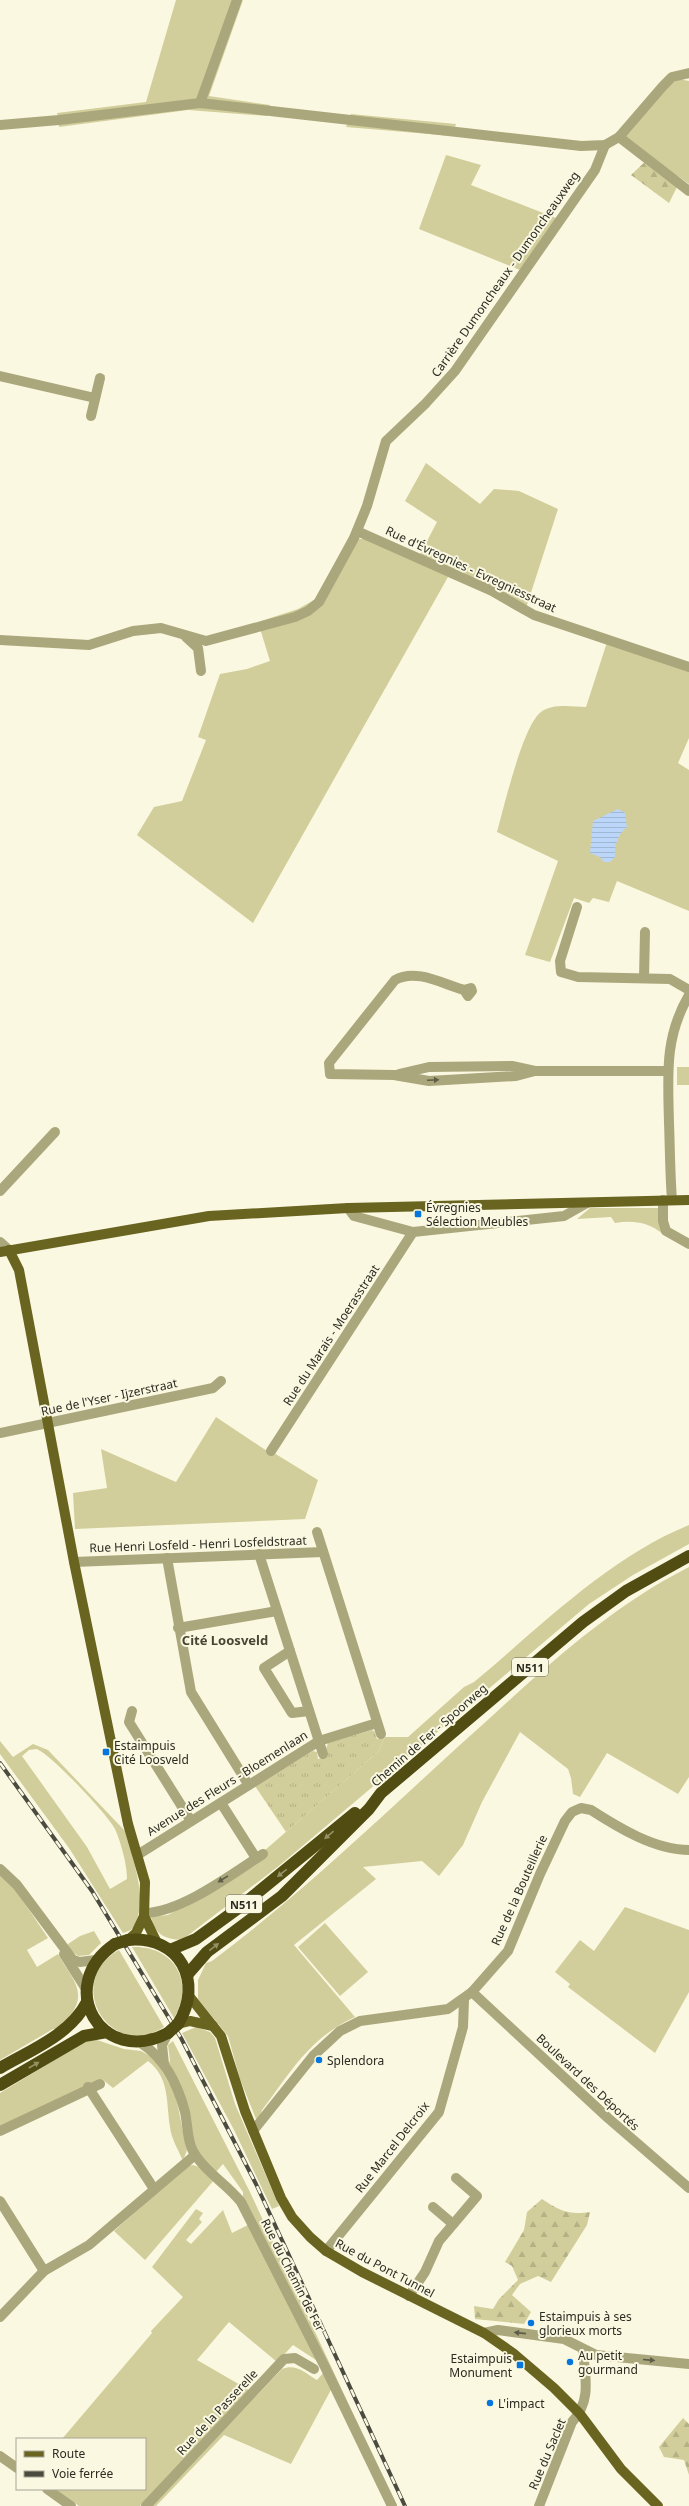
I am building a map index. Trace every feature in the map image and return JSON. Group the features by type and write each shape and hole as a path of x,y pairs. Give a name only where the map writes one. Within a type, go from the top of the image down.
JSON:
{"highway":[{"name":"Chemin de Fer - Spoorweg","path":"187,1974 207,1952 282,1896 369,1809 381,1793 590,1617 626,1591 689,1556"},
{"name":"N511","path":"170,1950 196,1939 312,1849 381,1793"},
{"path":"128,1940 144,1940 157,1943 170,1950 180,1961 187,1974 190,1997 186,2011 178,2024 168,2033 154,2040 141,2043 129,2042 107,2032 94,2019 87,2002 86,1989 89,1974 96,1960 116,1944 128,1940"},
{"path":"0,2068 69,2027 79,2017 87,2002"},
{"path":"0,2085 84,2036 107,2032"}],"main road":[{"path":"157,1943 145,1914 145,1882 139,1854 128,1824 74,1562 19,1270 5,1251 209,1216 348,1208 689,1200"},
{"path":"128,1940 136,1933 145,1914"},
{"name":"Rue du Pont Tunnel","path":"190,1997 221,2036 253,2131 285,2204 310,2237 326,2251 362,2272 484,2334 513,2353 554,2388 580,2414 621,2469 658,2506"},
{"path":"178,2024 190,2021 213,2026"}],"street":[{"path":"200,103 237,0"},
{"path":"0,124 59,120 200,103 581,146 605,145 619,137 672,77 689,73"},
{"path":"619,137 689,191"},
{"name":"Carrière Dumoncheaux - Dumoncheauxweg","path":"0,640 88,645 133,631 162,628 206,641 219,639 295,617 319,602 357,531 367,506 386,441 426,403 455,371 595,170 605,145"},
{"path":"0,376 95,398"},
{"path":"91,416 100,378"},
{"name":"Rue d'Évregnies - Evregniesstraat","path":"357,531 492,591 534,615 689,667"},
{"path":"186,636 198,648 201,671"},
{"path":"577,907 560,961 561,972 578,977 670,979 689,990"},
{"path":"644,978 645,932"},
{"path":"464,990 418,976 409,975 395,980 329,1063 330,1074 394,1075 429,1081 516,1076 535,1071 668,1071"},
{"path":"689,995 678,1014 672,1033 668,1071 670,1175 668,1200 663,1221 666,1231 689,1244"},
{"path":"0,1191 56,1132"},
{"path":"348,1208 354,1216 413,1232 564,1216 587,1203"},
{"name":"Rue du Marais - Moerasstraat","path":"271,1451 413,1232"},
{"path":"0,1242 5,1251"},
{"name":"Rue de l'Yser - Ijzerstraat","path":"0,1433 213,1388 221,1381"},
{"path":"317,1532 381,1734"},
{"name":"Rue Henri Losfeld - Henri Losfeldstraat","path":"74,1562 323,1552"},
{"path":"259,1554 323,1754"},
{"path":"167,1558 178,1628 191,1692 248,1784"},
{"path":"178,1628 277,1611"},
{"path":"290,1651 264,1668 292,1713 309,1711"},
{"path":"132,1711 129,1722 192,1822"},
{"name":"Avenue des Fleurs - Bloemenlaan","path":"139,1854 192,1822 248,1784 319,1741 377,1723"},
{"path":"145,1914 168,1909 205,1890 259,1856 221,1803"},
{"name":"Rue de la Bouteillerie","path":"253,2131 313,2056 340,2031 360,2021 448,2009 464,2000 472,1992 508,1951 558,1833 572,1812 582,1808 591,1810 651,1842 668,1848 689,1850"},
{"path":"0,1869 17,1884 62,1948 73,1960 80,1962 96,1960"},
{"path":"62,1948 65,1958 86,1989"},
{"name":"Boulevard des Déportés","path":"472,1992 608,2118 689,2188"},
{"name":"Rue Marcel Delcroix","path":"326,2251 439,2112 463,2028 464,2000"},
{"name":"Rue du Chemin de Fer","path":"168,2033 161,2052 165,2066 182,2105 195,2155 206,2168 232,2190 241,2202 326,2369 392,2506"},
{"name":"Rue du Chemin de Fer","path":"141,2043 165,2066"},
{"path":"0,2131 88,2088 100,2084"},
{"path":"88,2088 154,2189"},
{"path":"0,2317 44,2271 89,2245 195,2155"},
{"path":"409,2296 425,2272 439,2241 477,2196 456,2178"},
{"path":"0,2201 44,2271"},
{"path":"433,2207 453,2224"},
{"path":"484,2334 498,2330 564,2339 583,2350 596,2355 689,2364"},
{"name":"Rue du Saclet","path":"539,2506 572,2422 580,2414 586,2400 583,2350"},
{"name":"Rue de la Passerelle","path":"146,2506 284,2359 295,2358 314,2369"},
{"path":"0,2456 16,2467"},
{"path":"47,2490 71,2506"}],"green space":[{"path":"176,0 243,0 209,96 270,105 267,116 188,110 59,127 57,113 146,102"},
{"path":"679,79 689,81 689,184 624,138 665,87"},
{"path":"351,114 456,124 452,136 346,127"},
{"path":"446,155 481,165 471,185 556,218 520,270 419,229"},
{"path":"651,156 681,179 669,203 631,175"},
{"path":"426,463 480,504 494,489 519,491 558,509 527,605 522,614 488,594 448,577 253,923 137,835 154,807 182,801 206,740 198,737 220,674 247,669 270,661 258,622 298,609 314,600 338,558 359,539 367,539 416,562 437,522 405,501"},
{"path":"609,636 689,664 689,738 678,763 689,770 689,911 617,881 609,902 593,898 589,903 574,898 550,962 525,955 558,861 497,832 509,786 521,749 534,720 541,712 551,707 586,707"},
{"path":"677,1067 689,1067 689,1085 677,1085"},
{"path":"590,1208 658,1208 663,1234 646,1224 634,1222 615,1223 611,1217 577,1219"},
{"path":"216,1417 267,1451 274,1453 318,1480 305,1519 75,1529 73,1493 107,1488 101,1449 176,1482"},
{"path":"689,1525 689,1544 633,1575 589,1604 280,1865 182,1940 170,1939 158,1932 151,1917 168,1915 267,1857 264,1851 379,1751 385,1737 408,1737 464,1687 474,1682 576,1595 631,1556 659,1539"},
{"path":"689,1567 689,1777 678,1794 607,1753 580,1797 573,1794 568,1769 520,1732 482,1802 463,1845 439,1876 422,1861 363,1867 376,1879 294,1945 355,2017 339,2025 325,2035 302,2057 262,2110 259,2119 256,2119 240,2079 228,2036 198,1999 198,1980 206,1963 212,1961 249,1933 320,1873 514,1696 585,1635 609,1616 661,1582"},
{"path":"372,1730 375,1732 377,1739 385,1737 379,1751 286,1832 255,1786 313,1751 317,1752 318,1759 328,1756 326,1749 328,1743"},
{"path":"0,1741 13,1757 33,1744 48,1750 125,1831 134,1853 132,1855 140,1893 139,1913 131,1930 123,1933 69,1848 0,1754","holes":["36,1749 43,1752 78,1785 102,1811 115,1829 123,1854 127,1879 110,1889 87,1847 22,1756 29,1750"]},
{"path":"0,1875 15,1889 48,1938 27,1950 37,1967 58,1954 75,1983 78,1990 78,1997 72,2013 74,2015 57,2029 53,2029 0,2060"},
{"path":"625,1907 689,1930 689,1992 655,2053 568,1987 570,1984 555,1972 580,1940 594,1951"},
{"path":"325,1923 368,1972 340,1996 298,1947"},
{"path":"94,1931 101,1943 89,1955 78,1956 69,1949 68,1944 80,1936"},
{"path":"132,1947 147,1948 159,1952 169,1959 177,1968 181,1979 182,1991 180,2005 174,2018"},
{"path":"119,1950 164,2027 144,2035 126,2034 111,2026 100,2014 94,1998 94,1980 102,1964"},
{"path":"196,2027 210,2032 215,2038 235,2104 279,2206 272,2209 233,2128 182,2033"},
{"path":"91,2038 124,2049 141,2051 154,2058 175,2093 187,2150 184,2158 182,2159 172,2135 164,2083 155,2068 148,2061 113,2088 102,2079 0,2127 0,2093"},
{"path":"173,2041 249,2190 396,2506 243,2198 243,2192 223,2164 215,2173 198,2152 168,2063 170,2061 168,2045"},
{"path":"193,2165 199,2167 215,2179 145,2260 114,2231 187,2166"},
{"path":"542,2199 554,2207 564,2211 576,2213 590,2212 587,2225 551,2282 538,2276 520,2284 512,2295 531,2312 524,2324 475,2319 474,2306 493,2309 499,2299 518,2280 512,2266 505,2262 524,2230 527,2212"},
{"path":"196,2209 203,2213 199,2219 202,2222 186,2240 191,2244 223,2210 232,2233 250,2224 333,2386 291,2464 224,2435 156,2506 151,2506 282,2369 287,2367 296,2368 317,2380 324,2372 319,2362 293,2345 277,2362 229,2322 197,2360 249,2390 140,2506 79,2506 56,2490 146,2490 146,2438 63,2438 152,2333 151,2331 183,2297 152,2267"},
{"path":"683,2418 689,2424 689,2475 684,2460 664,2457 659,2447"}],"water":[{"path":"618,809 625,813 627,827 617,840 615,857 610,862 604,862 600,857 590,853 593,821"}],"railway":[{"path":"0,1763 92,1891 181,2038 256,2184 405,2506"}],"place":[{"name":"Évregnies Sélection Meubles","path":"418,1214"},
{"name":"Estaimpuis Cité Loosveld","path":"106,1752"},
{"name":"Splendora","path":"319,2060"},
{"name":"Estaimpuis à ses glorieux morts","path":"531,2323"},
{"name":"Au petit gourmand","path":"570,2362"},
{"name":"Estaimpuis Monument","path":"520,2365"},
{"name":"L'impact","path":"490,2403"}],"district":[{"name":"Cité Loosveld","path":"225,1640"}]}
